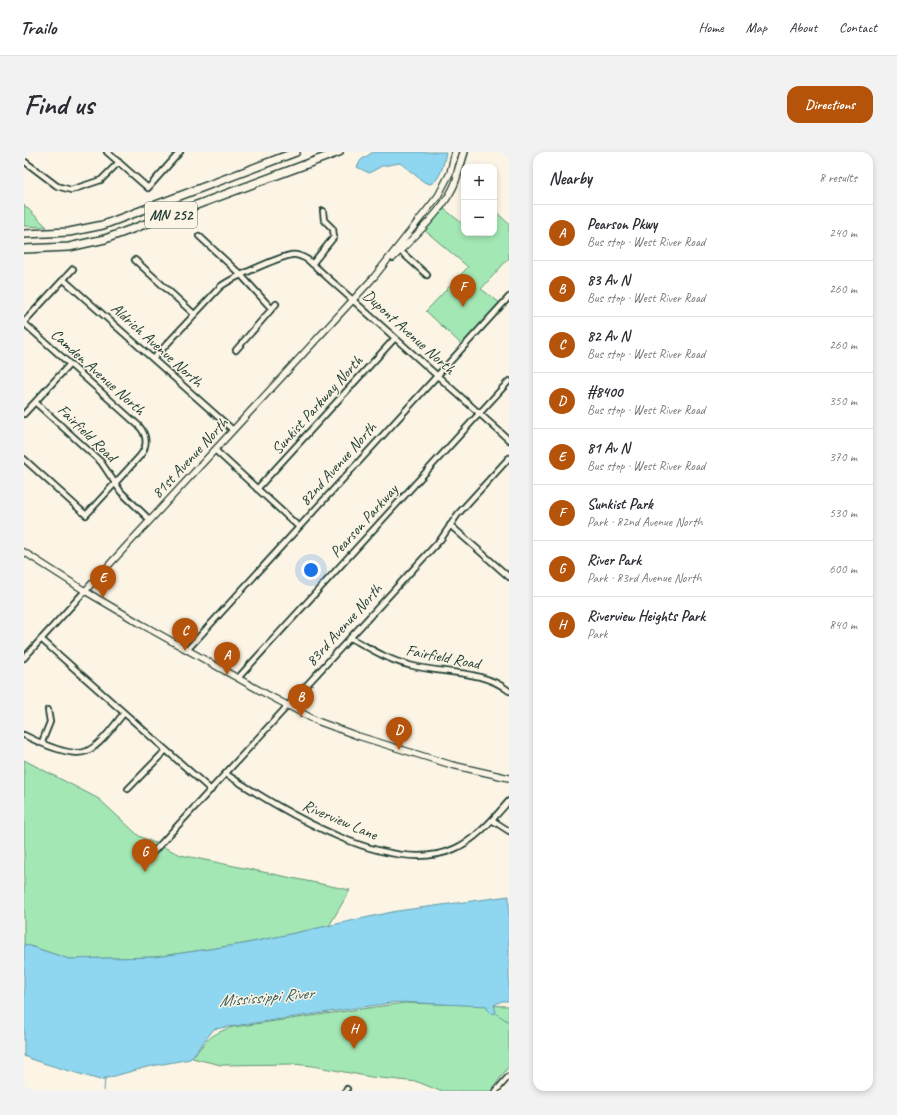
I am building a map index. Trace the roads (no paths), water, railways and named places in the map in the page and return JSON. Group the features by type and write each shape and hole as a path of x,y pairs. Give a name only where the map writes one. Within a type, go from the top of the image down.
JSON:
{"highway":[{"name":"MN 252","path":"24,234 58,234 98,226 296,152"},
{"name":"MN 252","path":"24,249 69,247 105,239 339,152"},
{"path":"457,175 464,152"}],"street":[{"path":"107,152 148,188 180,152"},
{"name":"81st Avenue North","path":"24,658 353,300 398,249 438,196 450,173 455,152"},
{"name":"81st Avenue North","path":"398,249 442,204 457,175 460,152"},
{"path":"24,161 57,186 71,190 101,180 119,162"},
{"path":"312,264 334,237 333,230 324,220 323,211"},
{"path":"199,236 241,275 271,308"},
{"path":"398,249 427,275"},
{"name":"Dupont Avenue North","path":"241,275 286,257 297,255 312,264 509,440"},
{"path":"135,260 194,314"},
{"path":"24,323 73,269"},
{"path":"153,359 220,287 241,275"},
{"name":"Aldrich Avenue North","path":"64,280 233,430"},
{"name":"82nd Avenue North","path":"187,650 509,297"},
{"path":"236,350 276,304"},
{"name":"Camden Avenue North","path":"24,323 139,426 145,435 146,441 144,452 86,515 24,459"},
{"name":"Sunkist Parkway North","path":"257,489 395,338"},
{"path":"24,414 70,364"},
{"name":"Pearson Parkway","path":"238,678 509,381"},
{"name":"Fairfield Road","path":"35,402 101,462 124,494 150,520"},
{"path":"215,450 299,526"},
{"name":"83rd Avenue North","path":"146,860 441,539 450,525 509,458"},
{"path":"450,525 509,577"},
{"path":"24,552 85,591 187,650 317,721 352,734 466,769 509,778"},
{"name":"Fairfield Road","path":"351,638 400,663 419,668 483,678 499,684 509,691"},
{"path":"41,639 211,790"},
{"path":"42,742 50,722 48,710"},
{"path":"24,735 81,755 97,744 124,713"},
{"path":"128,789 166,750"},
{"name":"Riverview Lane","path":"226,774 273,804 363,846 409,857 434,855 454,849 479,833 509,801"},
{"path":"492,820 509,831"},
{"path":"496,1091 509,1076"}],"water":[{"path":"373,152 446,152 443,166 437,179 430,184 424,182 400,163 382,166 369,173 357,167 361,160"},
{"name":"Mississippi River","path":"509,896 509,1001 502,1001 494,1005 496,1012 493,1014 488,1011 487,1006 397,1002 214,1029 190,1059 147,1067 100,1080 24,1056 24,944 69,959 155,957 243,944 397,911"}],"waterway":[{"path":"495,1013 509,1022"},
{"path":"104,1091 105,1078"}],"place":[{"name":"Sunkist Park","path":"463,307"},
{"name":"81 Av N","path":"103,598"},
{"name":"82 Av N","path":"185,651"},
{"name":"Pearson Pkwy","path":"227,675"},
{"name":"83 Av N","path":"301,717"},
{"name":"#8400","path":"399,750"},
{"name":"River Park","path":"145,872"},
{"name":"Riverview Heights Park","path":"354,1049"}]}
